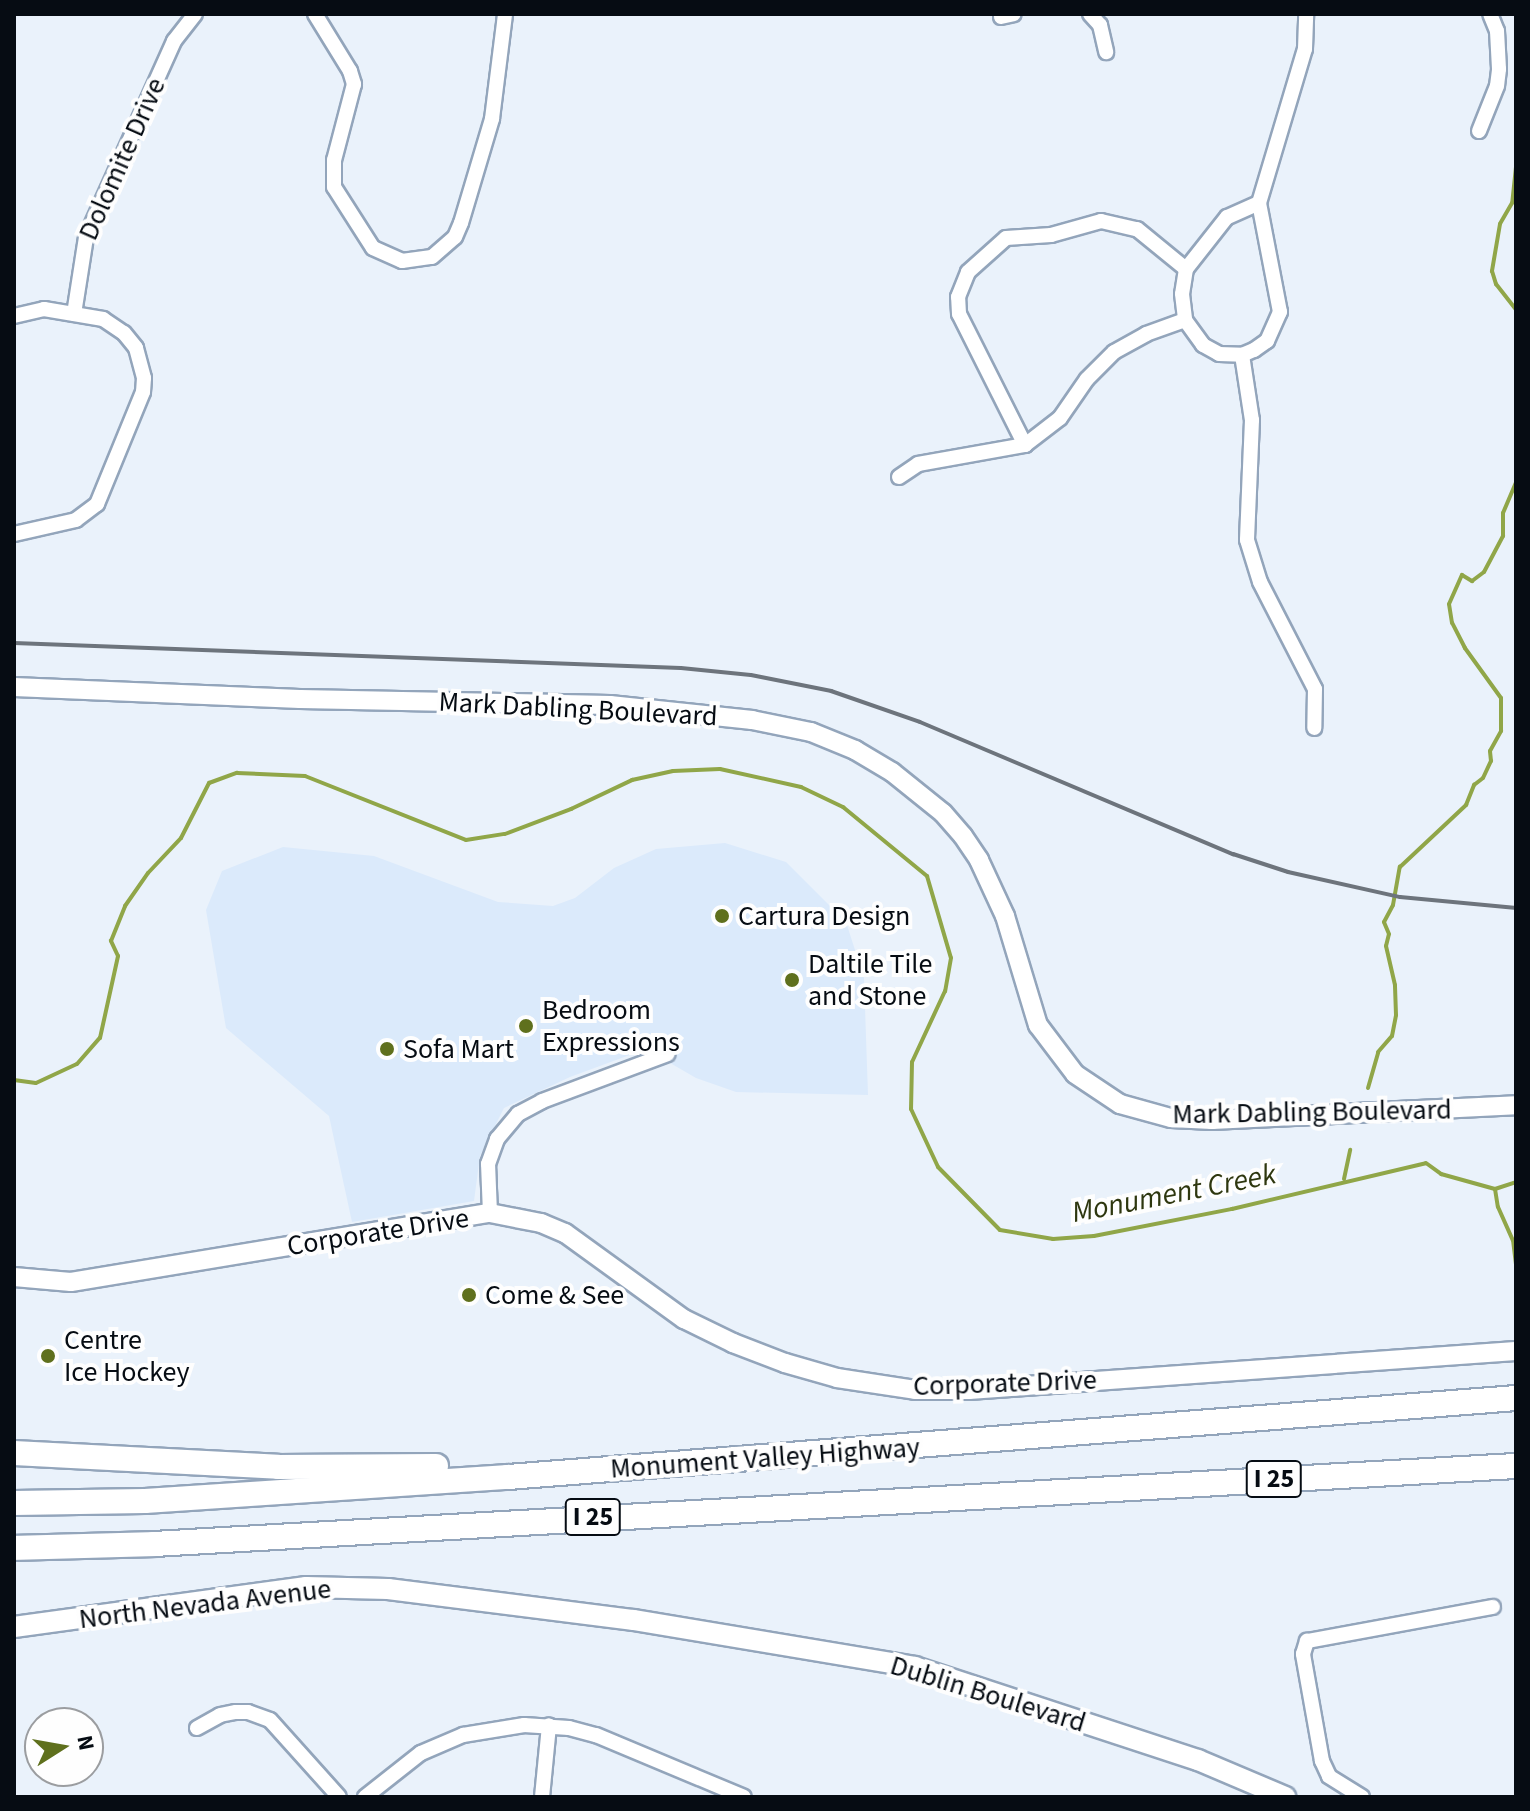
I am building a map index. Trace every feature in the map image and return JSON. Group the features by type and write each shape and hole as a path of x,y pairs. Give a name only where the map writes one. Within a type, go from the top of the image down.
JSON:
{"highway":[{"name":"Monument Valley Highway","path":"14,1503 145,1501 642,1467 1513,1398"},
{"path":"14,1453 278,1467 413,1467 563,1460 642,1467"},
{"name":"Monument Valley Highway","path":"14,1548 154,1544 1516,1466"},
{"path":"14,1558 154,1544"}],"main road":[{"name":"North Nevada Avenue","path":"14,1627 306,1587 388,1589 634,1620"},
{"name":"Dublin Boulevard","path":"634,1620 915,1667 1198,1760 1285,1797"}],"street":[{"name":"Dolomite Drive","path":"74,314 86,237 174,41 195,14"},
{"path":"315,14 350,71 354,84 334,160 334,187 373,248 402,261 432,257 455,237 461,223 492,119 505,14"},
{"path":"1090,14 1100,25 1106,52"},
{"path":"1259,203 1227,217 1186,269 1182,294 1185,320 1203,345 1219,354 1242,355 1267,341 1280,312 1259,203 1305,49 1306,14"},
{"path":"1479,131 1497,86 1499,69 1497,31 1490,14"},
{"path":"1025,445 959,314 958,297 968,272 1006,238 1051,235 1101,221 1137,229 1186,269"},
{"path":"14,316 44,309 103,319 124,333 142,364 143,392 97,504 76,520 14,534"},
{"path":"899,477 918,464 1025,445 1060,418 1087,379 1114,352 1128,342 1185,320"},
{"path":"1242,355 1252,420 1247,540 1260,582 1315,689 1314,728"},
{"name":"Mark Dabling Boulevard","path":"14,687 300,699 610,705 752,720 811,732 855,750 892,772 943,813 963,836 979,860 1005,916 1038,1025 1075,1074 1120,1104 1171,1118 1212,1120 1516,1105"},
{"path":"490,1213 488,1164 497,1139 518,1114 542,1101 668,1054"},
{"name":"Corporate Drive","path":"14,1277 71,1282 490,1213 541,1223 565,1233 684,1319 733,1343 837,1378 915,1390 969,1390 1511,1351"},
{"path":"1362,1797 1329,1776 1322,1761 1303,1654 1307,1641 1493,1607"},
{"path":"197,1728 220,1715 236,1712 248,1712 270,1720 339,1797"},
{"path":"542,1797 549,1725"},
{"path":"365,1797 421,1753 463,1735 504,1727 549,1725 596,1735 744,1797"}],"shaded area":[{"path":"725,843 786,862 846,922 864,978 868,1095 736,1092 696,1078 646,1049 570,1077 504,1108 480,1156 474,1201 352,1222 329,1116 226,1028 206,910 222,871 283,847 374,856 498,902 553,906 575,898 614,868 656,849"}],"waterway":[{"path":"1516,167 1512,203 1500,224 1492,271 1496,284 1516,310"},
{"path":"1368,1088 1378,1052 1392,1036 1396,1015 1395,985 1386,946 1389,934 1384,922 1393,905 1400,867 1466,805 1474,785 1483,778 1491,761 1490,751 1501,731 1501,698 1465,648 1452,623 1449,604 1462,575 1472,581 1484,572 1503,536 1503,513 1516,482"},
{"name":"Monument Creek","path":"14,1080 36,1083 77,1064 100,1038 118,956 111,941 125,906 148,873 181,838 209,783 237,773 305,776 466,840 505,834 571,809 632,780 673,771 720,769 801,787 843,807 927,876 951,958 945,991 912,1062 911,1109 938,1167 1000,1230 1053,1239 1094,1236 1232,1209 1426,1163 1441,1174 1495,1189 1516,1182"},
{"path":"1344,1179 1350,1150"},
{"path":"1495,1189 1498,1207 1513,1240 1516,1265"}],"railway":[{"path":"14,643 681,668 751,675 831,691 920,722 1233,854 1288,872 1400,897 1516,908"}],"place":[{"name":"Cartura Design","path":"722,916"},
{"name":"Daltile Tile and Stone","path":"792,980"},
{"name":"Bedroom Expressions","path":"526,1026"},
{"name":"Sofa Mart","path":"387,1049"},
{"name":"Come & See","path":"469,1295"},
{"name":"Centre Ice Hockey","path":"48,1356"}]}
